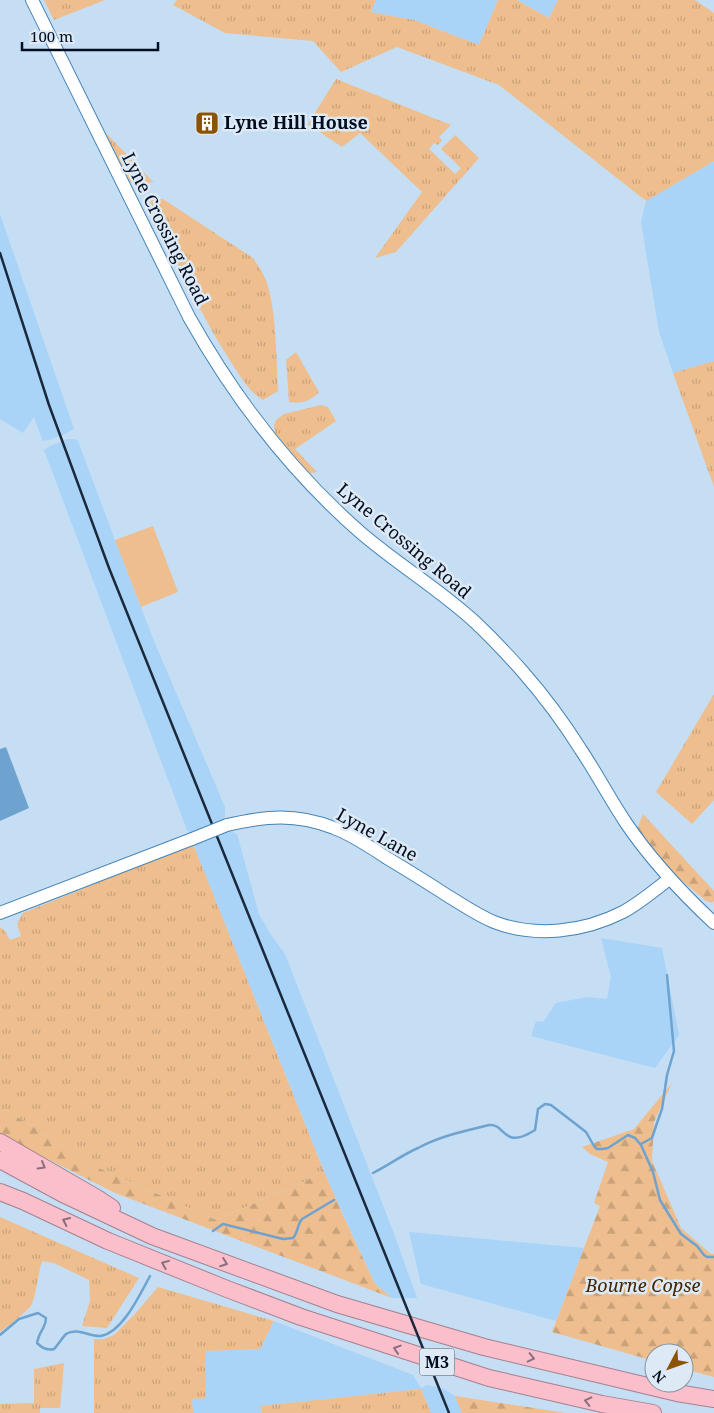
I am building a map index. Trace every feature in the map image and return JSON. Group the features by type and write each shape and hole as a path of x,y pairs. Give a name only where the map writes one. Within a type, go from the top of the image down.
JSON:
{"highway":[{"path":"0,1142 97,1198 152,1236"},
{"name":"M3","path":"0,1160 63,1194 152,1236 337,1304 475,1344 677,1393 714,1399"},
{"name":"M3","path":"0,1190 108,1241 226,1289 301,1316 489,1378 602,1404 653,1413"}],"street":[{"name":"Lyne Crossing Road","path":"32,0 189,317 242,402 279,450 332,506 360,532 475,622 524,673 580,748 626,823 669,879 712,917"},
{"name":"Lyne Lane","path":"0,913 227,825 253,819 278,817 294,818 335,828 369,846 462,906 481,916 510,927 527,930 558,931 592,924 624,912 669,879"}],"shaded area":[{"path":"376,0 498,0 479,45 414,20 370,12"},
{"path":"517,0 558,0 549,18"},
{"path":"714,161 714,361 673,373 659,332 641,222 646,201"},
{"path":"0,214 74,429 49,440 41,441 42,439 34,417 23,433 0,419"},
{"path":"67,439 78,441 154,641 225,807 225,820 190,834 44,450"},
{"path":"6,747 29,808 0,821 0,749"},
{"path":"228,830 237,834 259,914 285,954 393,1231 417,1298 392,1298 375,1284 330,1186 193,844"},
{"path":"601,938 662,948 679,1035 655,1068 531,1036 536,1021 543,1022 556,1003 587,997 607,999 611,977"},
{"path":"409,1232 584,1248 556,1321 421,1284"},
{"path":"274,1321 413,1375 421,1388 428,1385 444,1389 455,1396 462,1413 431,1413 421,1389 260,1406 262,1413 193,1413 192,1399 206,1397 204,1351 260,1349"}],"green space":[{"path":"44,0 105,0 54,20"},
{"path":"177,0 376,0 371,12 414,20 479,45 498,0 517,0 549,18 558,0 695,0 714,13 714,161 646,201 499,85 397,47 341,72 313,41 225,33 173,5"},
{"path":"336,79 451,125 439,137 442,140 438,145 434,143 429,149 455,174 461,168 441,149 455,135 479,158 396,252 375,258 422,192 360,133 342,147 308,124"},
{"path":"105,132 153,182 134,184 130,182"},
{"path":"151,199 163,199 253,258 258,265 265,278 272,304 278,391 263,400 249,388 238,373 209,325 150,209"},
{"path":"296,352 319,392 309,400 293,403 289,402 286,360"},
{"path":"714,361 714,487 673,373"},
{"path":"321,405 328,407 336,421 295,449 317,472 307,474 275,435 274,426 276,420 284,414"},
{"path":"153,526 178,592 141,607 115,540"},
{"path":"714,694 714,800 692,824 656,792"},
{"path":"643,814 714,891 714,901 712,903 706,901 673,873 637,829"},
{"path":"193,844 323,1169 306,1181 216,1220 101,1169 0,1106 0,927 5,931 10,940 21,936 17,924 23,913"},
{"name":"Bourne Copse","path":"672,1083 654,1122 652,1161 681,1228 711,1254 714,1254 714,1377 694,1372 694,1343 644,1343 644,1358 552,1332 600,1206 594,1203 608,1162 590,1154 582,1147 634,1129"},
{"path":"0,1106 101,1169 216,1220 306,1181 323,1169 375,1284 392,1298 115,1193 0,1133"},
{"path":"0,1217 139,1278 107,1328 82,1326 90,1301 89,1280 54,1263 42,1261 32,1304 23,1314 0,1332"},
{"path":"158,1287 274,1321 260,1349 205,1351 206,1398 192,1399 193,1413 94,1413 94,1339 104,1339 114,1335"},
{"path":"64,1363 60,1408 40,1408 40,1413 0,1413 0,1404 34,1403 34,1369"},
{"path":"421,1389 431,1413 262,1413 260,1406"},
{"path":"455,1396 566,1413 462,1413"}],"waterway":[{"path":"641,1144 652,1138 662,1109 667,1075 674,1051 667,975"},
{"path":"373,1173 426,1144 471,1129 489,1125 499,1128 510,1137 524,1136 535,1130 538,1109 545,1104 551,1105 586,1132 597,1149 608,1148 628,1135 635,1138 641,1145 653,1172 660,1200 681,1234 697,1246 704,1255 714,1257"},
{"path":"213,1231 223,1224 283,1239 293,1238 302,1219 334,1200"},
{"path":"0,1335 19,1319 38,1313 46,1318 37,1343 43,1348 54,1349 66,1334 70,1332 97,1336 109,1333 124,1320 150,1276"}],"railway":[{"path":"0,253 49,405 109,568 449,1413"}],"place":[{"name":"Lyne Hill House","path":"207,123"}]}
